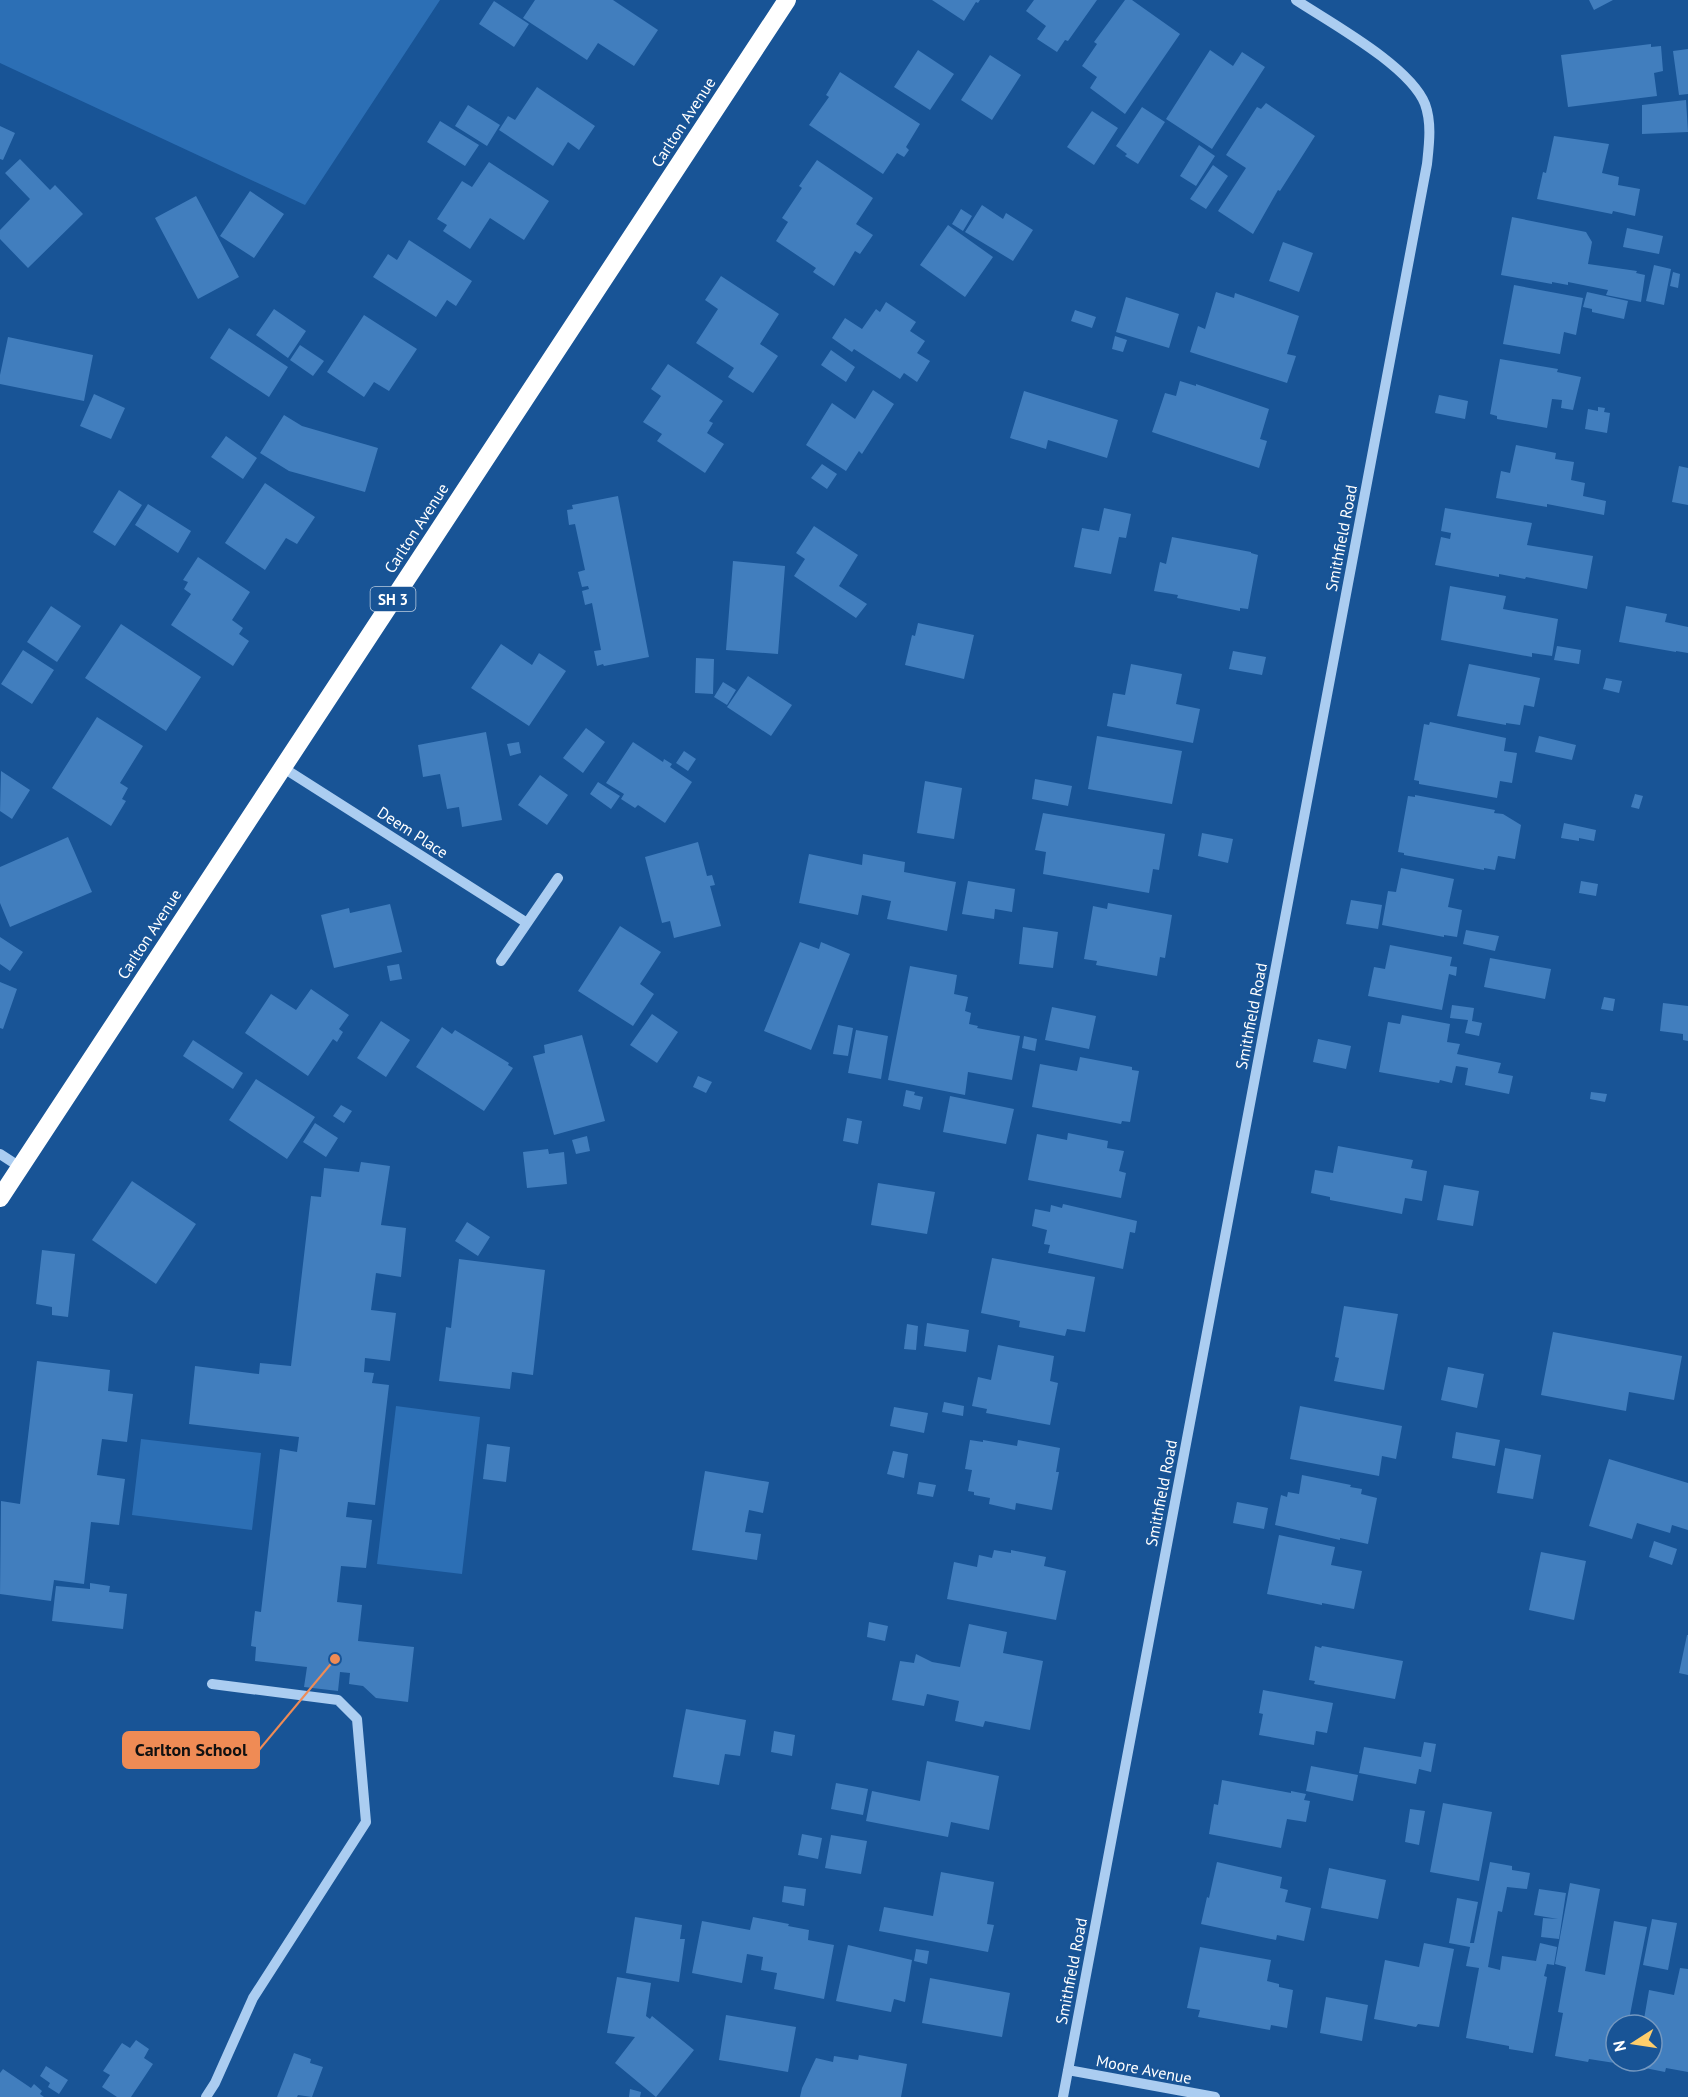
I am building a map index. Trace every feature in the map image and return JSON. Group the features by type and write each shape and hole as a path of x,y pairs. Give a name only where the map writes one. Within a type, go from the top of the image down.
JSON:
{"highway":[{"name":"Carlton Avenue","path":"0,1198 787,0"}],"street":[{"name":"Smithfield Road","path":"1063,2097 1427,164 1429,122 1425,104 1416,87 1383,57 1296,0"},
{"name":"Deem Place","path":"282,767 527,923"},
{"path":"501,962 558,878"},
{"path":"0,1154 20,1167"},
{"path":"206,2097 215,2083 253,1998 366,1822 357,1719 338,1700 212,1684"},
{"name":"Moore Avenue","path":"1068,2070 1215,2097"}],"shaded area":[{"path":"0,0 440,0 305,205 0,63"},
{"path":"396,1406 480,1417 462,1574 377,1564"},
{"path":"141,1439 261,1453 252,1530 132,1515"}],"building":[{"path":"535,0 613,0 658,30 634,66 598,43 587,60 523,18"},
{"path":"932,0 980,0 976,2 964,21"},
{"path":"1034,0 1097,0 1068,41 1065,40 1057,52 1037,39 1046,26 1026,11"},
{"path":"1125,0 1132,0 1180,34 1125,114 1090,88 1097,77 1082,66 1097,44 1094,42"},
{"path":"1589,0 1613,0 1594,10"},
{"path":"494,1 529,24 514,47 479,24"},
{"path":"1651,44 1651,47 1661,46 1663,71 1654,73 1657,96 1568,107 1561,55"},
{"path":"1688,49 1688,94 1679,95 1673,51"},
{"path":"918,50 954,74 930,110 894,87"},
{"path":"1210,50 1233,66 1242,52 1265,67 1212,149 1166,119"},
{"path":"990,55 1021,75 992,120 961,100"},
{"path":"840,72 920,124 906,147 909,150 904,157 897,153 883,174 809,125 829,97 826,95"},
{"path":"537,87 595,126 579,150 568,142 553,166 499,130 508,116 515,120"},
{"path":"1686,100 1688,132 1642,134 1642,105"},
{"path":"1266,103 1315,136 1280,191 1278,190 1253,234 1218,211 1246,168 1226,155 1257,107 1261,109"},
{"path":"468,105 500,125 487,146 455,126"},
{"path":"1142,107 1165,122 1138,164 1125,156 1127,154 1116,146"},
{"path":"1092,111 1118,128 1094,165 1067,147"},
{"path":"440,121 479,145 465,166 427,142"},
{"path":"0,126 15,133 3,160 0,159"},
{"path":"1554,136 1609,144 1602,173 1619,177 1618,185 1640,189 1635,216 1613,211 1612,214 1537,199 1543,172 1546,173"},
{"path":"1199,145 1215,156 1196,186 1180,176"},
{"path":"20,159 50,190 55,185 83,214 28,268 0,239 0,230 30,199 5,173"},
{"path":"817,160 873,198 856,224 873,235 860,254 855,251 834,286 813,272 816,268 776,241 788,222 782,218 802,188 799,186"},
{"path":"489,162 549,201 524,240 490,218 470,249 443,231 447,225 437,219 462,181 472,187"},
{"path":"1213,165 1228,176 1206,209 1190,199"},
{"path":"250,191 284,214 254,258 220,236"},
{"path":"196,196 239,277 198,299 155,218"},
{"path":"982,205 1003,219 1006,213 1033,230 1013,261 965,232"},
{"path":"961,209 972,216 963,231 952,224"},
{"path":"1512,217 1586,232 1592,242 1588,264 1637,271 1636,273 1645,275 1641,302 1606,295 1608,290 1568,282 1568,285 1552,282 1552,284 1501,275"},
{"path":"948,225 993,257 965,297 920,265"},
{"path":"1627,228 1663,236 1659,254 1623,247"},
{"path":"409,240 472,281 456,306 447,300 436,317 373,277 388,254 397,260"},
{"path":"1283,242 1313,253 1299,292 1269,281"},
{"path":"1654,265 1671,269 1664,305 1646,301"},
{"path":"1673,272 1680,274 1678,288 1670,286"},
{"path":"721,276 779,314 760,344 778,356 753,393 728,377 734,368 696,343 718,309 705,300"},
{"path":"1514,285 1583,298 1576,335 1564,332 1560,354 1503,344"},
{"path":"1216,292 1234,298 1235,293 1299,316 1287,354 1296,356 1287,383 1190,352 1198,326 1205,329"},
{"path":"1587,292 1628,301 1624,319 1592,312 1592,309 1583,307"},
{"path":"1126,297 1179,314 1169,348 1116,332"},
{"path":"886,302 916,322 910,331 925,341 917,353 930,361 917,382 904,373 900,379 854,349 852,352 832,338 845,318 862,329 876,309 880,312"},
{"path":"274,309 306,331 288,358 256,335"},
{"path":"1075,310 1096,317 1092,328 1071,321"},
{"path":"364,315 417,349 389,391 374,382 364,397 327,372"},
{"path":"229,328 288,367 269,397 210,358"},
{"path":"1115,336 1127,340 1123,352 1112,349"},
{"path":"8,337 93,355 84,401 0,384"},
{"path":"300,345 324,361 313,376 290,360"},
{"path":"831,350 855,367 846,382 821,365"},
{"path":"1500,359 1558,369 1557,372 1581,377 1573,410 1561,408 1562,400 1552,399 1547,428 1497,419 1497,416 1490,414"},
{"path":"668,364 723,401 709,421 713,423 707,433 724,444 705,473 657,441 662,434 643,422 661,396 651,389"},
{"path":"1180,381 1196,386 1196,384 1269,409 1260,439 1267,441 1259,468 1152,432 1165,393 1176,396"},
{"path":"873,390 894,404 862,454 859,451 846,471 806,445 832,403 855,419"},
{"path":"1024,391 1118,420 1107,458 1048,440 1046,449 1010,438"},
{"path":"94,394 125,408 111,439 80,426"},
{"path":"1439,395 1468,401 1465,419 1435,413"},
{"path":"1598,407 1605,408 1604,412 1610,413 1607,433 1585,429 1588,409 1598,411"},
{"path":"284,415 302,426 378,448 365,492 289,471 260,453"},
{"path":"226,436 257,458 243,479 211,457"},
{"path":"1516,445 1556,453 1555,459 1574,462 1571,480 1585,483 1583,496 1606,501 1604,515 1547,504 1547,507 1496,498 1501,471 1510,473"},
{"path":"822,464 837,474 827,489 811,478"},
{"path":"1679,466 1688,468 1688,505 1672,502"},
{"path":"265,483 315,517 297,544 286,538 265,570 225,543"},
{"path":"119,490 142,505 115,546 93,532"},
{"path":"618,496 649,657 597,666 594,651 601,650 592,603 585,605 582,591 589,589 588,586 582,587 578,572 585,570 575,524 569,525 567,510 573,509 572,505"},
{"path":"148,504 191,531 178,553 135,525"},
{"path":"1104,508 1131,514 1126,538 1119,537 1111,574 1074,567 1082,528 1099,531"},
{"path":"1445,508 1532,523 1527,545 1593,556 1587,589 1526,577 1525,579 1499,574 1499,577 1435,565 1441,537 1450,539 1451,533 1441,531"},
{"path":"814,526 858,555 839,586 867,604 856,618 794,576 805,559 796,553"},
{"path":"1172,537 1258,555 1248,609 1240,608 1240,611 1154,591 1160,562 1166,564"},
{"path":"198,557 250,592 232,620 243,628 239,634 249,641 233,666 171,625 191,594 184,589 188,582 183,580"},
{"path":"733,561 785,566 778,654 726,650"},
{"path":"1450,586 1506,596 1503,609 1558,619 1552,656 1532,653 1532,657 1441,640"},
{"path":"51,606 81,626 57,662 27,642"},
{"path":"1626,606 1667,614 1665,622 1688,627 1688,653 1619,642"},
{"path":"918,623 974,635 964,679 905,665 912,635 915,636"},
{"path":"121,624 201,677 166,731 85,678"},
{"path":"501,644 532,665 539,653 566,671 529,726 471,688"},
{"path":"1557,646 1581,650 1579,664 1554,660"},
{"path":"23,650 54,670 32,704 1,684"},
{"path":"1233,651 1266,657 1262,675 1229,669"},
{"path":"696,658 714,659 713,694 695,693"},
{"path":"1131,664 1182,674 1176,704 1200,709 1193,743 1107,726 1113,693 1125,695"},
{"path":"1469,664 1540,678 1534,707 1524,705 1520,725 1506,723 1506,725 1457,716"},
{"path":"748,676 792,705 771,736 727,707"},
{"path":"1606,678 1622,681 1619,693 1603,689"},
{"path":"723,682 736,690 727,705 714,697"},
{"path":"97,717 143,746 120,783 128,788 122,799 126,801 111,826 52,788"},
{"path":"1430,722 1506,738 1504,751 1517,753 1512,783 1500,781 1497,798 1419,784 1419,781 1414,780 1424,724 1429,725"},
{"path":"586,728 605,742 583,773 563,758"},
{"path":"486,732 502,820 462,827 459,807 447,809 440,774 423,777 418,745"},
{"path":"1097,736 1182,751 1172,804 1088,789"},
{"path":"1539,736 1576,745 1572,760 1535,752"},
{"path":"519,742 521,753 510,756 507,744"},
{"path":"633,742 663,762 664,759 672,764 670,767 692,782 665,823 638,805 635,808 621,799 624,794 606,783"},
{"path":"684,751 696,759 688,771 676,763"},
{"path":"1,771 30,790 12,819 0,811"},
{"path":"540,775 568,795 547,825 518,805"},
{"path":"1035,779 1072,786 1068,806 1032,799"},
{"path":"925,781 962,788 954,839 917,833"},
{"path":"598,782 620,796 611,809 590,794"},
{"path":"1635,794 1643,796 1639,809 1631,807"},
{"path":"1415,795 1495,810 1494,813 1503,814 1521,825 1515,859 1498,856 1495,870 1484,868 1484,870 1398,852 1408,796 1415,797"},
{"path":"1043,813 1165,834 1159,870 1153,869 1149,893 1043,874 1046,852 1035,850"},
{"path":"1564,823 1596,830 1594,841 1561,838"},
{"path":"1202,833 1233,839 1228,863 1198,856"},
{"path":"68,837 92,892 10,927 0,903 0,867"},
{"path":"698,842 707,876 712,875 715,885 710,886 721,926 674,938 670,921 662,923 645,857"},
{"path":"809,854 862,865 863,854 905,862 904,872 956,882 947,931 887,919 891,901 862,895 858,915 799,903"},
{"path":"1401,868 1454,879 1448,907 1462,910 1457,937 1444,935 1444,937 1382,925 1388,891 1396,892"},
{"path":"968,881 1015,889 1012,912 995,909 994,919 962,914"},
{"path":"1581,881 1598,884 1596,896 1579,893"},
{"path":"1351,900 1382,905 1378,929 1346,924"},
{"path":"1108,903 1172,915 1165,958 1160,957 1157,976 1096,965 1097,961 1084,959 1093,906 1107,909"},
{"path":"390,904 402,952 334,968 321,915 349,908 350,913"},
{"path":"620,926 661,952 640,984 654,994 633,1026 578,991"},
{"path":"1023,927 1058,932 1053,968 1019,964"},
{"path":"1466,930 1499,936 1495,951 1463,944"},
{"path":"0,937 23,952 10,971 0,964"},
{"path":"800,942 819,949 821,942 850,954 811,1050 764,1031"},
{"path":"1390,945 1452,957 1450,966 1457,967 1456,976 1449,974 1442,1010 1368,996 1374,967 1385,969"},
{"path":"1490,958 1551,969 1545,999 1484,987"},
{"path":"399,964 402,979 390,981 387,966"},
{"path":"910,966 957,975 954,994 968,997 965,1011 971,1013 969,1024 978,1026 977,1028 1020,1036 1012,1080 968,1072 965,1095 888,1080"},
{"path":"0,982 17,989 3,1029 0,1028"},
{"path":"311,989 349,1015 339,1029 343,1032 337,1042 333,1039 308,1076 245,1033 271,994 296,1010"},
{"path":"1604,997 1615,999 1613,1011 1601,1009"},
{"path":"1663,1003 1688,1006 1688,1041 1683,1040 1683,1034 1660,1031"},
{"path":"1452,1005 1474,1008 1472,1021 1482,1023 1479,1036 1465,1033 1468,1020 1450,1018"},
{"path":"1052,1007 1096,1016 1089,1049 1045,1040"},
{"path":"652,1014 678,1032 657,1063 630,1045"},
{"path":"1402,1015 1450,1024 1447,1042 1460,1044 1457,1054 1501,1063 1498,1073 1513,1076 1509,1094 1465,1085 1468,1068 1456,1066 1452,1083 1440,1080 1439,1083 1379,1072 1388,1022 1400,1024"},
{"path":"381,1021 410,1040 386,1077 357,1058"},
{"path":"838,1025 853,1028 848,1056 833,1054"},
{"path":"442,1027 452,1034 455,1030 509,1063 508,1065 513,1068 484,1111 416,1067"},
{"path":"856,1030 888,1036 881,1079 848,1073"},
{"path":"582,1035 605,1121 554,1135 533,1056 545,1053 544,1045"},
{"path":"1024,1036 1037,1039 1035,1051 1022,1048"},
{"path":"1318,1039 1351,1046 1346,1069 1313,1062"},
{"path":"193,1040 243,1073 233,1089 183,1056"},
{"path":"1080,1057 1132,1067 1132,1070 1139,1071 1130,1122 1122,1121 1121,1124 1032,1107 1040,1064 1077,1071"},
{"path":"698,1076 712,1082 706,1093 693,1087"},
{"path":"256,1079 315,1117 287,1159 229,1120"},
{"path":"906,1090 923,1097 920,1110 903,1106"},
{"path":"1591,1092 1607,1094 1605,1102 1590,1099"},
{"path":"950,1096 1014,1109 1006,1144 943,1132"},
{"path":"341,1105 352,1111 344,1123 333,1116"},
{"path":"847,1118 862,1121 858,1144 843,1141"},
{"path":"315,1123 338,1138 326,1157 303,1142"},
{"path":"1068,1133 1108,1141 1107,1148 1124,1151 1119,1171 1126,1173 1121,1198 1028,1180 1037,1134 1067,1140"},
{"path":"587,1136 590,1151 576,1154 572,1140"},
{"path":"1338,1146 1413,1160 1411,1168 1427,1171 1422,1201 1405,1198 1402,1214 1330,1200 1330,1197 1311,1193 1315,1170 1333,1173"},
{"path":"548,1149 549,1154 564,1152 567,1184 527,1188 523,1152"},
{"path":"361,1162 390,1166 381,1225 406,1228 401,1277 376,1273 371,1310 396,1313 390,1361 365,1358 364,1372 374,1373 372,1383 389,1385 375,1505 348,1502 346,1517 372,1520 366,1568 341,1566 337,1602 362,1605 358,1641 414,1647 408,1702 376,1698 363,1686 349,1684 350,1673 340,1672 338,1691 304,1687 307,1667 255,1661 256,1647 251,1646 255,1611 261,1612 280,1449 297,1452 299,1437 189,1424 195,1366 259,1374 260,1363 291,1366 311,1196 321,1197 324,1168 359,1172"},
{"path":"132,1181 196,1224 156,1284 92,1240"},
{"path":"878,1183 935,1192 927,1234 871,1225"},
{"path":"1444,1185 1479,1191 1473,1226 1437,1220"},
{"path":"1063,1204 1137,1221 1135,1233 1130,1232 1123,1269 1048,1253 1050,1245 1044,1244 1047,1230 1032,1226 1035,1209 1050,1212 1051,1205 1062,1208"},
{"path":"467,1222 490,1237 478,1256 455,1241"},
{"path":"42,1250 75,1254 68,1317 52,1315 52,1307 36,1304"},
{"path":"992,1258 1095,1277 1085,1332 1067,1329 1065,1336 1019,1327 1020,1321 981,1313"},
{"path":"459,1259 545,1270 533,1375 512,1372 510,1389 439,1381 446,1327 451,1328"},
{"path":"1344,1306 1398,1314 1384,1390 1334,1381 1339,1358 1335,1357"},
{"path":"927,1323 969,1330 966,1352 924,1346"},
{"path":"907,1324 918,1326 916,1350 904,1349"},
{"path":"1553,1332 1682,1356 1674,1400 1629,1392 1626,1411 1541,1395"},
{"path":"998,1345 1054,1356 1050,1381 1058,1383 1050,1425 986,1413 987,1409 972,1406 978,1377 991,1380"},
{"path":"37,1361 110,1370 108,1391 133,1394 127,1442 102,1439 97,1475 125,1479 119,1525 91,1522 84,1584 54,1580 51,1601 0,1594 1,1501 20,1504"},
{"path":"1448,1367 1484,1374 1477,1408 1441,1400"},
{"path":"944,1402 964,1406 963,1416 942,1412"},
{"path":"1300,1406 1402,1426 1396,1459 1382,1456 1379,1476 1290,1459"},
{"path":"894,1407 928,1413 924,1433 890,1426"},
{"path":"1456,1432 1500,1440 1495,1466 1452,1458"},
{"path":"970,1440 1017,1446 1018,1440 1060,1448 1056,1472 1059,1472 1052,1510 1016,1503 1015,1510 989,1504 990,1498 974,1495 974,1492 968,1491 972,1470 965,1469"},
{"path":"487,1444 510,1447 506,1482 483,1479"},
{"path":"1505,1448 1541,1455 1533,1499 1497,1493"},
{"path":"893,1451 908,1454 904,1478 887,1474"},
{"path":"1609,1459 1688,1483 1688,1530 1672,1525 1670,1533 1637,1523 1632,1539 1589,1526"},
{"path":"705,1471 769,1482 763,1513 749,1510 745,1532 761,1534 757,1560 692,1550"},
{"path":"1302,1475 1351,1485 1350,1487 1362,1489 1361,1494 1377,1498 1368,1544 1275,1525 1281,1495 1287,1497 1288,1492 1299,1494"},
{"path":"919,1482 936,1485 933,1497 917,1494"},
{"path":"1237,1502 1268,1508 1264,1529 1233,1523"},
{"path":"1279,1535 1335,1547 1331,1565 1362,1571 1354,1609 1267,1594"},
{"path":"1654,1541 1677,1549 1672,1565 1649,1557"},
{"path":"994,1550 1011,1553 1011,1550 1046,1557 1044,1566 1066,1571 1056,1620 947,1599 954,1562 977,1567 979,1555 992,1558"},
{"path":"1541,1552 1586,1561 1574,1620 1529,1610"},
{"path":"90,1583 110,1586 109,1592 127,1594 123,1629 52,1621 56,1586 90,1589"},
{"path":"869,1622 888,1626 885,1641 867,1637"},
{"path":"969,1624 1007,1632 1003,1653 1043,1661 1030,1730 985,1721 983,1727 955,1721 959,1701 927,1694 924,1706 892,1700 900,1661 914,1663 916,1654 932,1662 960,1667"},
{"path":"1688,1635 1688,1675 1679,1673"},
{"path":"1315,1646 1403,1661 1395,1699 1314,1684 1315,1681 1309,1680"},
{"path":"1263,1690 1333,1703 1327,1733 1316,1731 1314,1745 1259,1735 1263,1714 1259,1713"},
{"path":"686,1709 746,1720 740,1756 725,1754 719,1785 673,1777"},
{"path":"774,1731 795,1735 792,1756 771,1752"},
{"path":"1424,1742 1436,1744 1431,1772 1419,1769 1416,1784 1359,1773 1364,1747 1421,1757"},
{"path":"927,1761 999,1776 989,1830 951,1822 948,1837 866,1821 872,1791 920,1801"},
{"path":"1311,1766 1358,1775 1353,1801 1306,1791"},
{"path":"1222,1780 1306,1794 1304,1800 1310,1801 1306,1822 1287,1819 1281,1848 1209,1834 1214,1804 1218,1805"},
{"path":"836,1783 868,1789 863,1815 831,1809"},
{"path":"1443,1803 1492,1812 1479,1881 1430,1872"},
{"path":"1410,1809 1425,1811 1419,1845 1405,1842"},
{"path":"802,1834 822,1838 818,1859 798,1855"},
{"path":"831,1835 867,1841 861,1874 825,1868"},
{"path":"1217,1862 1282,1877 1280,1888 1288,1890 1285,1902 1311,1908 1304,1941 1277,1935 1276,1940 1201,1924"},
{"path":"1490,1862 1512,1866 1512,1870 1530,1873 1527,1889 1507,1887 1502,1912 1498,1911 1488,1967 1500,1970 1502,1956 1536,1961 1540,1943 1557,1947 1554,1965 1547,1964 1544,1976 1547,1977 1533,2053 1466,2038 1479,1968 1466,1966 1470,1947 1449,1943 1457,1898 1478,1902 1470,1943 1474,1943"},
{"path":"1329,1868 1386,1880 1378,1919 1321,1908"},
{"path":"941,1872 994,1882 987,1924 994,1925 988,1952 879,1931 884,1907 933,1916"},
{"path":"1570,1883 1600,1889 1585,1971 1605,1975 1614,1921 1647,1927 1630,2013 1604,2013 1604,2061 1589,2059 1588,2062 1555,2056 1563,2013 1558,2012 1566,1967 1555,1964"},
{"path":"784,1886 806,1889 804,1906 782,1902"},
{"path":"1539,1889 1566,1893 1559,1939 1541,1937 1543,1918 1558,1919 1534,1915"},
{"path":"635,1917 682,1925 680,1939 685,1939 679,1982 626,1973"},
{"path":"753,1917 809,1930 808,1940 834,1945 824,1999 774,1989 777,1973 761,1970 763,1957 747,1954 742,1983 692,1973 702,1921 750,1930"},
{"path":"1652,1919 1677,1923 1668,1970 1643,1965"},
{"path":"1424,1943 1454,1949 1439,2027 1418,2024 1416,2027 1374,2019 1385,1960 1419,1967"},
{"path":"848,1945 912,1960 905,2002 894,1999 891,2012 836,2001"},
{"path":"1200,1947 1271,1960 1267,1981 1293,1990 1287,2028 1271,2025 1270,2030 1198,2017 1200,2010 1187,2008"},
{"path":"916,1949 929,1951 927,1964 914,1961"},
{"path":"1680,1968 1688,1969 1688,2072 1666,2068 1664,2072 1664,2013 1645,2013 1649,1990 1674,1995"},
{"path":"617,1977 651,1983 646,2016 650,2019 652,2016 694,2050 656,2097 615,2063 635,2037 607,2033"},
{"path":"930,1978 1010,1993 1002,2037 922,2023"},
{"path":"1326,1997 1368,2005 1362,2041 1320,2033"},
{"path":"726,2015 796,2027 788,2072 719,2060"},
{"path":"136,2040 149,2049 144,2058 153,2064 131,2097 117,2097 102,2087 110,2075 103,2071 122,2043 130,2048"},
{"path":"294,2053 311,2059 310,2063 323,2067 312,2097 298,2095 297,2097 277,2097"},
{"path":"859,2055 907,2064 901,2097 800,2097 816,2058 833,2062 834,2056 858,2060"},
{"path":"46,2066 68,2080 59,2094 48,2087 50,2083 40,2076"},
{"path":"3,2069 31,2088 34,2084 42,2091 40,2094 44,2097 0,2097 0,2073"},
{"path":"630,2089 641,2092 640,2097 629,2097"}],"place":[{"name":"Carlton School","path":"335,1659"}]}
